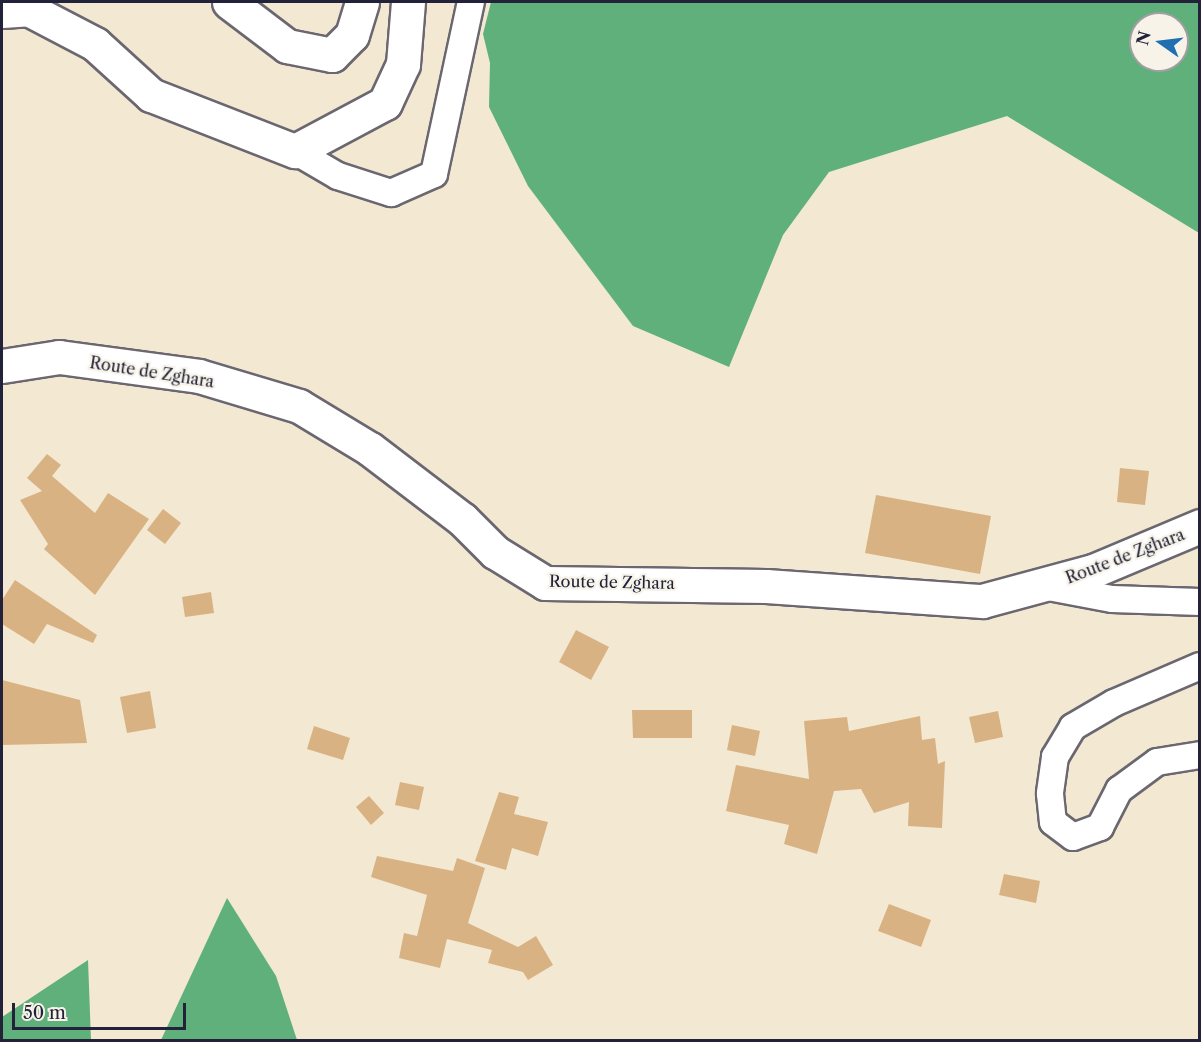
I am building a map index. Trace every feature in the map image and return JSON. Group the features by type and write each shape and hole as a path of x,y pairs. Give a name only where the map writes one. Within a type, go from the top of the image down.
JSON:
{"street":[{"path":"229,2 287,46 332,55 352,35 362,2"},
{"path":"295,152 385,103 403,64 408,2"},
{"path":"2,11 28,9 95,44 151,95 295,152 338,176 391,193 434,174 471,2"},
{"name":"Route de Zghara","path":"2,366 59,357 199,376 299,406 370,449 462,519 495,552 545,583 766,586 982,601 1093,571 1200,526"},
{"path":"1040,586 1112,599 1200,602"},
{"path":"1200,666 1114,703 1073,727 1055,757 1050,794 1053,822 1073,837 1100,827 1119,790 1157,762 1200,755"}],"green space":[{"path":"491,2 1199,2 1199,233 1007,116 829,172 783,235 729,367 633,326 528,186 489,107 490,63 483,34"},
{"path":"227,898 276,976 297,1040 161,1040"},
{"path":"88,960 91,1040 2,1040 2,1017"}],"building":[{"path":"47,454 61,465 52,476 95,513 108,493 149,519 95,595 44,549 48,544 20,500 42,491 27,478"},
{"path":"1120,468 1149,471 1145,505 1117,502"},
{"path":"876,495 991,516 980,574 865,553"},
{"path":"163,509 181,523 165,544 147,530"},
{"path":"15,580 97,635 93,643 47,624 34,644 2,624 2,600"},
{"path":"211,592 214,613 185,617 182,597"},
{"path":"576,630 609,647 591,680 559,662"},
{"path":"2,680 80,700 87,743 2,745"},
{"path":"150,691 156,728 127,733 120,697"},
{"path":"632,710 692,710 692,738 633,738"},
{"path":"998,711 1003,737 975,743 969,717"},
{"path":"920,716 922,740 935,738 938,764 945,761 942,828 908,826 909,802 874,813 861,789 834,791 817,854 784,844 789,825 726,811 736,765 809,779 804,721 847,717 849,731"},
{"path":"732,725 760,731 755,756 727,750"},
{"path":"314,726 350,738 343,760 307,749"},
{"path":"400,782 424,787 419,810 395,805"},
{"path":"499,792 519,797 514,814 548,822 538,856 512,848 506,870 475,861"},
{"path":"369,796 384,813 371,825 356,807"},
{"path":"377,856 453,871 457,858 485,868 468,923 518,947 536,936 553,965 528,980 523,972 488,963 492,950 447,939 440,968 399,958 404,933 417,936 427,895 371,877"},
{"path":"1004,874 1040,881 1036,903 999,895"},
{"path":"889,904 931,920 921,947 878,931"}]}
